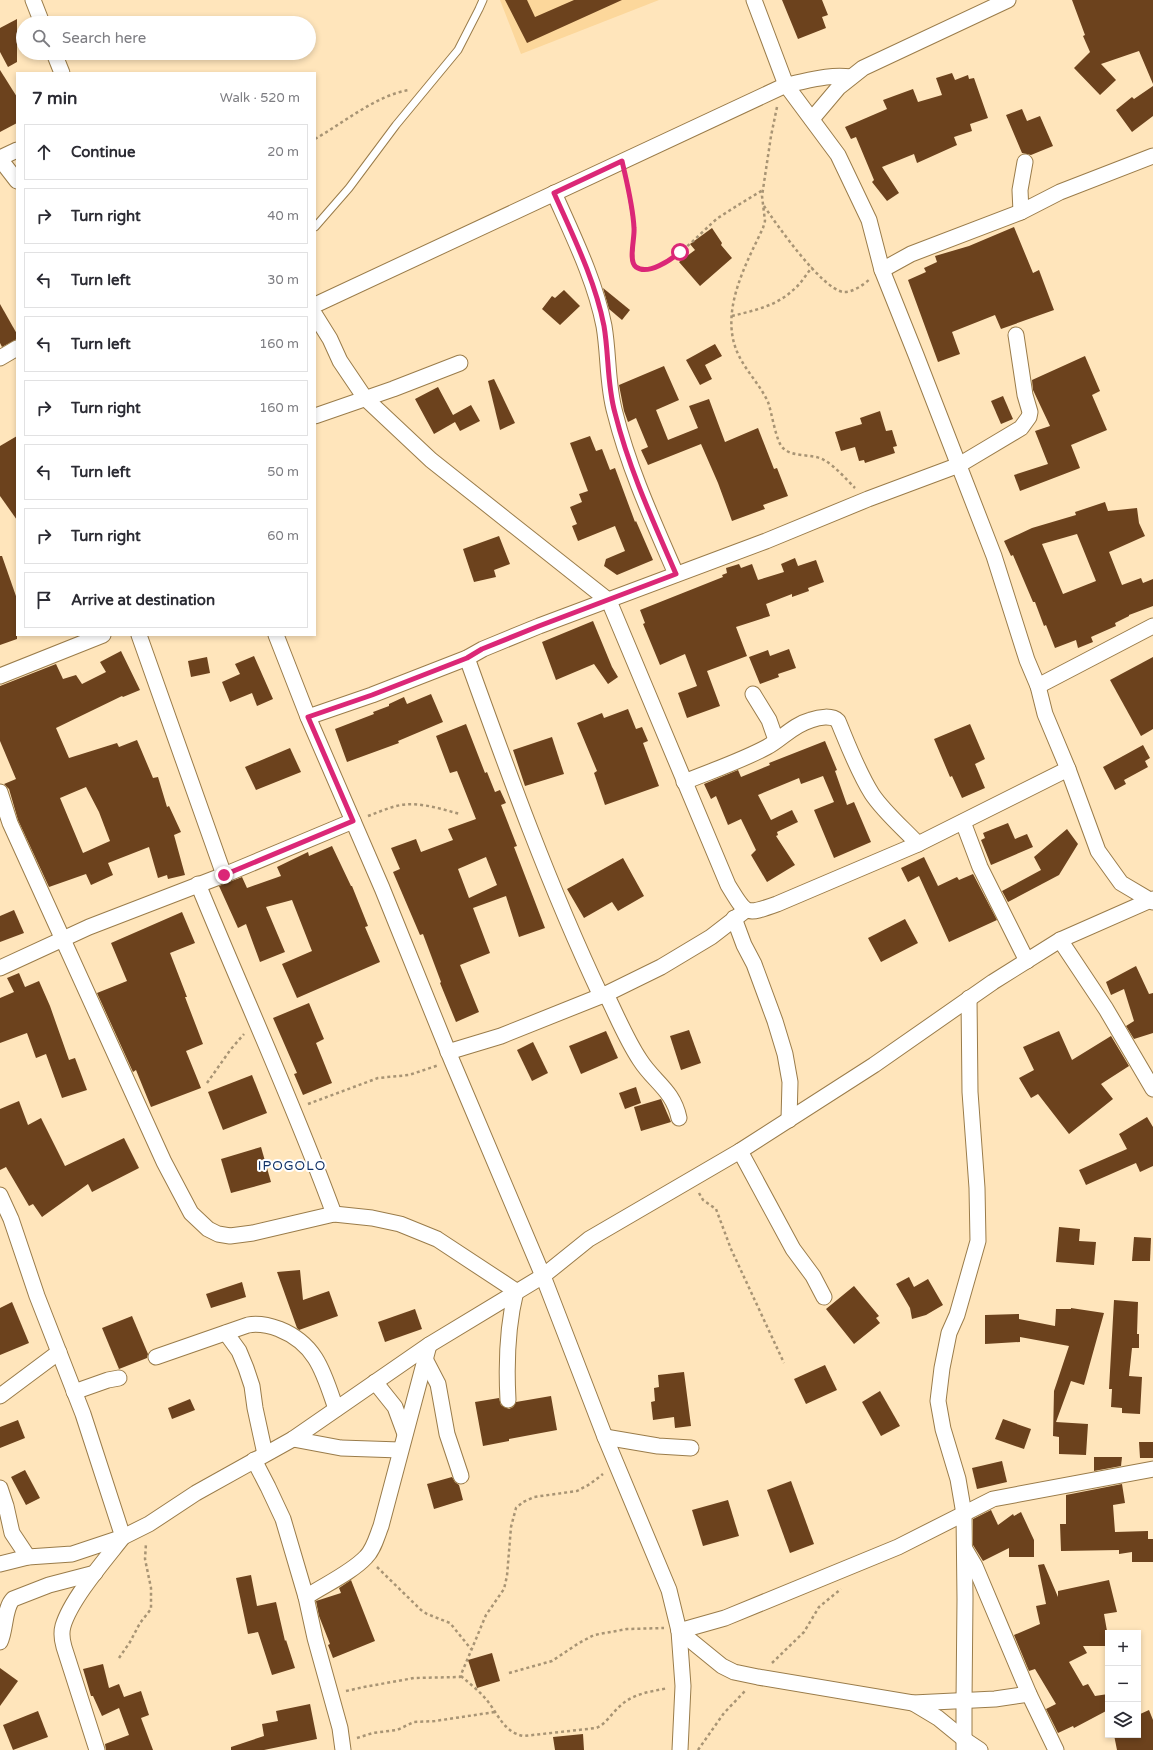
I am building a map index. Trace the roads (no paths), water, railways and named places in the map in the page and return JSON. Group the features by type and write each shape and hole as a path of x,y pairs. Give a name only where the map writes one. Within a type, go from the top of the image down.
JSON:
{"street":[{"path":"32,0 39,16"},
{"path":"754,0 786,86 838,155 869,220 882,270 994,556 1038,686 1045,714 1068,769 1101,857 1120,883 1152,900"},
{"path":"812,119 839,87 863,68 1008,0"},
{"path":"57,60 62,72"},
{"path":"316,305 786,86 826,76 837,75 850,77"},
{"path":"16,150 0,158 16,180"},
{"path":"882,270 911,254 1021,212 1060,192 1153,156"},
{"path":"1021,212 1021,178 1025,162"},
{"path":"554,193 574,238 598,303 604,326 614,412 623,442 642,496 676,574"},
{"path":"316,317 330,339 340,361 365,398 431,460 608,601 728,885 741,906 740,914 744,945 754,964 765,992 785,1054 790,1082 789,1120"},
{"path":"308,717 372,695 467,658 482,649 539,626 766,541 868,499 958,465 1021,428 1029,417 1030,412 1024,391 1016,335"},
{"path":"0,358 16,349"},
{"path":"316,416 460,363"},
{"path":"1038,686 1153,626"},
{"path":"0,676 100,636"},
{"path":"139,636 224,875"},
{"path":"276,636 308,717 382,888 450,1057 543,1276 605,1437 669,1590 679,1628 683,1686 680,1750"},
{"path":"467,658 489,723 572,932 603,995 640,1061 657,1082 669,1093 676,1106 679,1118"},
{"path":"752,694 769,720 776,740"},
{"path":"684,782 767,746 792,728 811,720 828,717 836,719 872,794 918,844"},
{"path":"450,1057 603,995 661,967 711,937 740,914 756,912 777,904 918,844 1068,769"},
{"path":"0,792 10,823 164,1162 192,1213 208,1230 218,1234 230,1236 334,1214 372,1218 400,1224 436,1240 516,1291"},
{"path":"0,968 89,926 224,875 353,821"},
{"path":"963,822 980,867 1028,961"},
{"path":"198,884 312,1154 334,1214"},
{"path":"0,1564 28,1557 72,1554 123,1537 149,1524 196,1493 293,1439 375,1382 427,1352 516,1291 543,1276 589,1240 692,1180 789,1120 874,1065 969,998 1060,940 1152,900"},
{"path":"1060,940 1106,1009 1153,1089"},
{"path":"965,1745 964,1701 966,1599 964,1514 958,1478 943,1429 938,1401 942,1368 949,1333 957,1315 978,1241 970,1092 969,998"},
{"path":"740,1151 793,1249 813,1276 824,1297"},
{"path":"0,1195 11,1219 37,1296 74,1392 123,1537"},
{"path":"508,1400 508,1338 510,1315 516,1291"},
{"path":"156,1357 258,1323 288,1333 310,1349 319,1364 336,1409"},
{"path":"226,1333 239,1351 252,1386 260,1457 268,1487 283,1519 306,1596 340,1728 340,1749"},
{"path":"0,1396 59,1352"},
{"path":"306,1596 350,1569 366,1557 371,1550 381,1526 427,1352"},
{"path":"427,1352 438,1384 447,1434 461,1476"},
{"path":"74,1392 101,1382 120,1378"},
{"path":"375,1382 395,1407 405,1434"},
{"path":"605,1437 658,1446 691,1448"},
{"path":"293,1439 341,1448 400,1450"},
{"path":"679,1628 725,1618 898,1547 993,1499 1153,1469"},
{"path":"0,1488 12,1533 28,1557"},
{"path":"97,1750 61,1638 62,1627 69,1611 95,1573 123,1537"},
{"path":"964,1548 975,1566 1029,1694 1056,1750"},
{"path":"0,1642 3,1635 9,1604 13,1599 49,1585 95,1573"},
{"path":"679,1628 722,1666 734,1672 758,1677 913,1703 995,1699 1029,1694"},
{"path":"913,1703 938,1718 965,1745 980,1750"}],"lane":[{"path":"316,226 349,188 396,125 458,50 480,9 483,0"}],"district":[{"name":"IPOGOLO","path":"292,1166"}]}
